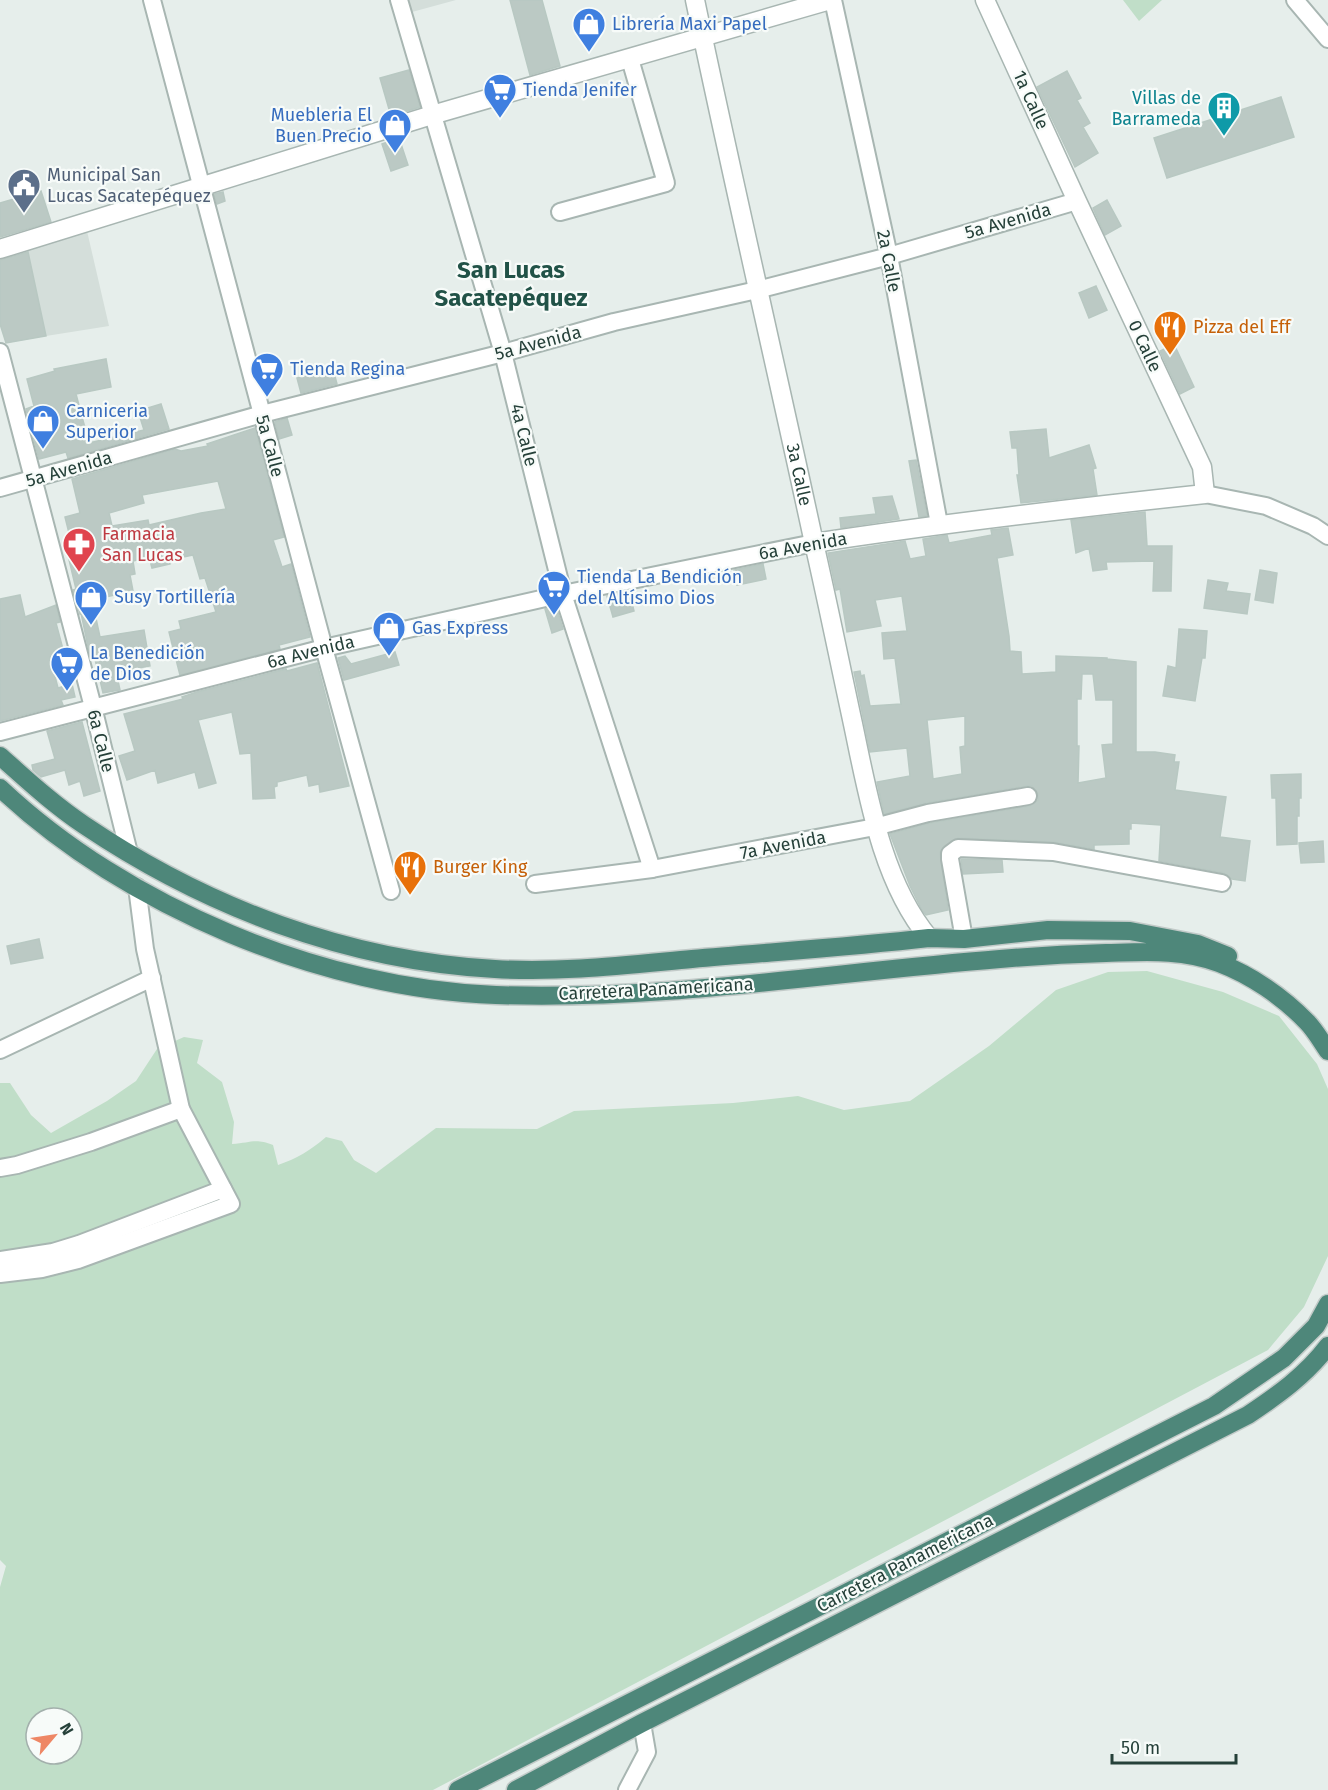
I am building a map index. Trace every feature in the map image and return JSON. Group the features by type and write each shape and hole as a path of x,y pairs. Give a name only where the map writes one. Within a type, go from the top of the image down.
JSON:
{"highway":[{"name":"Carretera Panamericana","path":"0,756 82,824 196,891 268,922 341,945 417,961 494,969 572,969 929,938 964,939 1048,930 1130,931 1198,944 1255,968 1296,997 1328,1030"},
{"name":"Carretera Panamericana","path":"0,788 60,838 137,887 185,914 258,946 335,971 414,987 493,995 572,996 718,988 1051,954 1166,951 1218,963 1266,988 1308,1023 1328,1051"},
{"name":"Carretera Panamericana","path":"458,1790 1214,1406 1284,1358 1316,1326 1328,1304"},
{"name":"Carretera Panamericana","path":"516,1790 642,1723 1248,1415 1282,1392 1316,1362 1328,1346"}],"street":[{"name":"5a Calle","path":"152,0 391,891"},
{"name":"4a Calle","path":"399,0 476,255 563,594 652,869"},
{"name":"3a Calle","path":"695,0 875,827 904,900 914,920 929,938"},
{"path":"0,249 432,115 831,0"},
{"name":"2a Calle","path":"831,0 889,256 939,524"},
{"name":"1a Calle","path":"985,0 1077,201"},
{"path":"1295,0 1328,39"},
{"path":"560,212 666,183 630,59"},
{"name":"5a Avenida","path":"0,488 262,414 503,353 614,322 757,290 889,256 1077,201"},
{"name":"0 Calle","path":"1077,201 1202,467 1205,494"},
{"name":"6a Calle","path":"0,352 129,853"},
{"name":"6a Avenida","path":"0,732 324,648 563,594 814,543 939,524 1205,494 1266,506 1313,526 1328,536"},
{"name":"7a Avenida","path":"535,884 652,869 875,827 928,813 1028,796"},
{"path":"964,939 950,859 950,854 958,848 1053,852 1222,883"},
{"path":"0,1274 42,1269 78,1260 231,1204 181,1109 145,950 137,887"},
{"path":"0,1050 152,978"},
{"path":"0,1168 17,1166 181,1109"},
{"path":"0,1260 53,1252 79,1244 223,1189"},
{"path":"627,1790 646,1752 642,1723"}],"shaded area":[{"path":"409,0 456,0 412,12"},
{"path":"87,231 109,326 46,336 27,251"}],"green space":[{"path":"1123,0 1162,0 1139,21"},
{"path":"1147,971 1223,992 1279,1016 1317,1064 1328,1089 1328,1256 1304,1307 1268,1350 433,1790 0,1790 0,1587 6,1566 0,1560 0,1083 10,1083 31,1115 51,1133 107,1101 136,1081 157,1049 184,1037 203,1040 197,1063 222,1082 234,1122 232,1144 257,1141 273,1145 278,1165 303,1154 326,1137 342,1141 354,1160 376,1173 436,1128 537,1129 574,1111 733,1103 798,1096 844,1110 910,1101 989,1046 1056,990 1108,972"}],"building":[{"path":"510,0 542,0 560,66 530,75"},
{"path":"409,70 420,107 391,116 380,78"},
{"path":"1067,71 1081,98 1077,100 1090,123 1083,127 1098,153 1075,167 1037,87"},
{"name":"Villas de Barrameda","path":"1281,97 1294,137 1167,178 1154,138"},
{"name":"Muebleria El Buen Precio","path":"399,138 408,165 391,171 382,144"},
{"name":"Municipal San Lucas Sacatepéquez","path":"41,191 51,222 0,237 0,203"},
{"path":"223,192 225,201 217,204 214,194"},
{"path":"1107,200 1121,226 1105,235 1093,208"},
{"path":"28,252 46,336 6,343 0,324 0,260"},
{"path":"1096,286 1107,310 1089,318 1079,293"},
{"path":"1174,344 1194,387 1180,394 1160,351"},
{"path":"106,359 111,387 76,394 89,443 144,430 138,411 161,404 169,429 68,458 66,452 39,459 26,409 34,406 27,379 55,371 54,369"},
{"path":"333,369 337,384 301,393 297,378"},
{"path":"287,418 292,435 279,439 275,422"},
{"path":"255,428 284,537 273,540 282,567 291,564 310,637 279,645 280,649 180,675 169,632 181,629 179,621 216,612 205,578 200,579 193,555 169,560 170,564 152,568 149,557 133,561 135,574 130,575 133,591 92,600 100,637 144,630 150,666 116,672 120,690 103,693 94,655 90,656 81,613 73,590 76,589 66,547 72,545 65,517 80,513 72,479 175,449 181,451 208,446 207,444","holes":["218,481 226,509 149,525 148,520 112,526 109,513 144,503 142,495"]},
{"path":"1046,429 1049,458 1089,445 1096,468 1093,469 1097,495 1021,503 1017,475 1019,475 1017,448 1012,448 1010,432"},
{"path":"916,460 927,516 919,517 909,461"},
{"path":"892,496 899,519 841,528 840,518 876,514 873,498"},
{"path":"1145,512 1147,546 1172,546 1171,591 1153,591 1154,561 1106,562 1107,569 1093,571 1089,548 1076,553 1071,520"},
{"path":"1008,528 1013,555 997,558 1010,651 1021,652 1022,674 1056,672 1056,656 1107,658 1136,662 1136,752 1175,755 1174,762 1179,762 1175,790 1226,797 1220,837 1250,841 1245,881 1232,879 1224,873 1159,861 1161,825 1131,823 1129,844 1094,845 1094,849 1054,842 958,838 944,846 940,853 948,910 926,915 922,910 890,834 930,823 1030,806 1038,800 1038,794 1032,786 1026,786 926,803 884,814 877,782 910,776 907,748 870,752 854,672 860,671 861,676 864,675 870,706 901,704 895,658 884,659 882,633 907,631 902,596 875,600 881,626 847,632 840,589 836,590 828,553 905,541 910,559 926,556 923,539 947,535 949,543 992,535 991,530","holes":["1082,674 1093,674 1096,700 1113,700 1113,744 1102,745 1106,778 1078,783 1077,699 1081,699","965,716 965,746 960,747 962,774 933,779 927,720"]},
{"path":"763,564 766,579 737,585 734,570"},
{"path":"1260,570 1277,573 1273,603 1255,600"},
{"path":"1208,580 1228,583 1226,591 1250,594 1247,614 1204,608"},
{"path":"629,591 634,611 613,617 607,596"},
{"path":"20,595 25,617 56,605 60,622 56,623 64,653 50,657 58,688 72,684 75,697 61,700 63,705 0,721 0,599"},
{"name":"Tienda La Bendición del Altísimo Dios","path":"556,606 563,629 552,633 545,609"},
{"path":"1179,629 1207,631 1205,658 1202,658 1195,701 1163,696 1168,666 1176,668"},
{"path":"395,652 399,665 344,680 338,658 345,656 351,664"},
{"path":"317,663 349,786 320,792 319,784 309,786 307,775 277,782 277,786 274,787 275,798 253,799 251,753 240,754 232,712 198,720 216,783 199,788 195,772 158,783 155,770 127,780 119,756 135,751 124,714 183,699 182,697 197,692"},
{"path":"82,722 100,791 84,796 80,781 69,785 65,770 41,777 33,770 32,765 55,759 47,731"},
{"path":"1301,774 1297,844 1277,845 1276,798 1272,798 1271,775"},
{"path":"1323,841 1324,862 1301,863 1299,843"},
{"path":"961,859 1002,860 1003,872 963,874"},
{"path":"39,939 43,958 11,964 7,946"}],"place":[{"name":"Librería Maxi Papel","path":"589,53"},
{"name":"Tienda Jenifer","path":"500,119"},
{"name":"Villas de Barrameda","path":"1224,137"},
{"name":"Muebleria El Buen Precio","path":"395,154"},
{"name":"Municipal San Lucas Sacatepéquez","path":"24,214"},
{"name":"Pizza del Eff","path":"1170,356"},
{"name":"Tienda Regina","path":"267,398"},
{"name":"Carniceria Superior","path":"43,450"},
{"name":"Farmacia San Lucas","path":"79,573"},
{"name":"Tienda La Bendición del Altísimo Dios","path":"554,616"},
{"name":"Susy Tortillería","path":"91,626"},
{"name":"Gas Express","path":"389,657"},
{"name":"La Benedición de Dios","path":"67,692"},
{"name":"Burger King","path":"410,896"}],"district":[{"name":"San Lucas Sacatepéquez","path":"511,284"}]}
